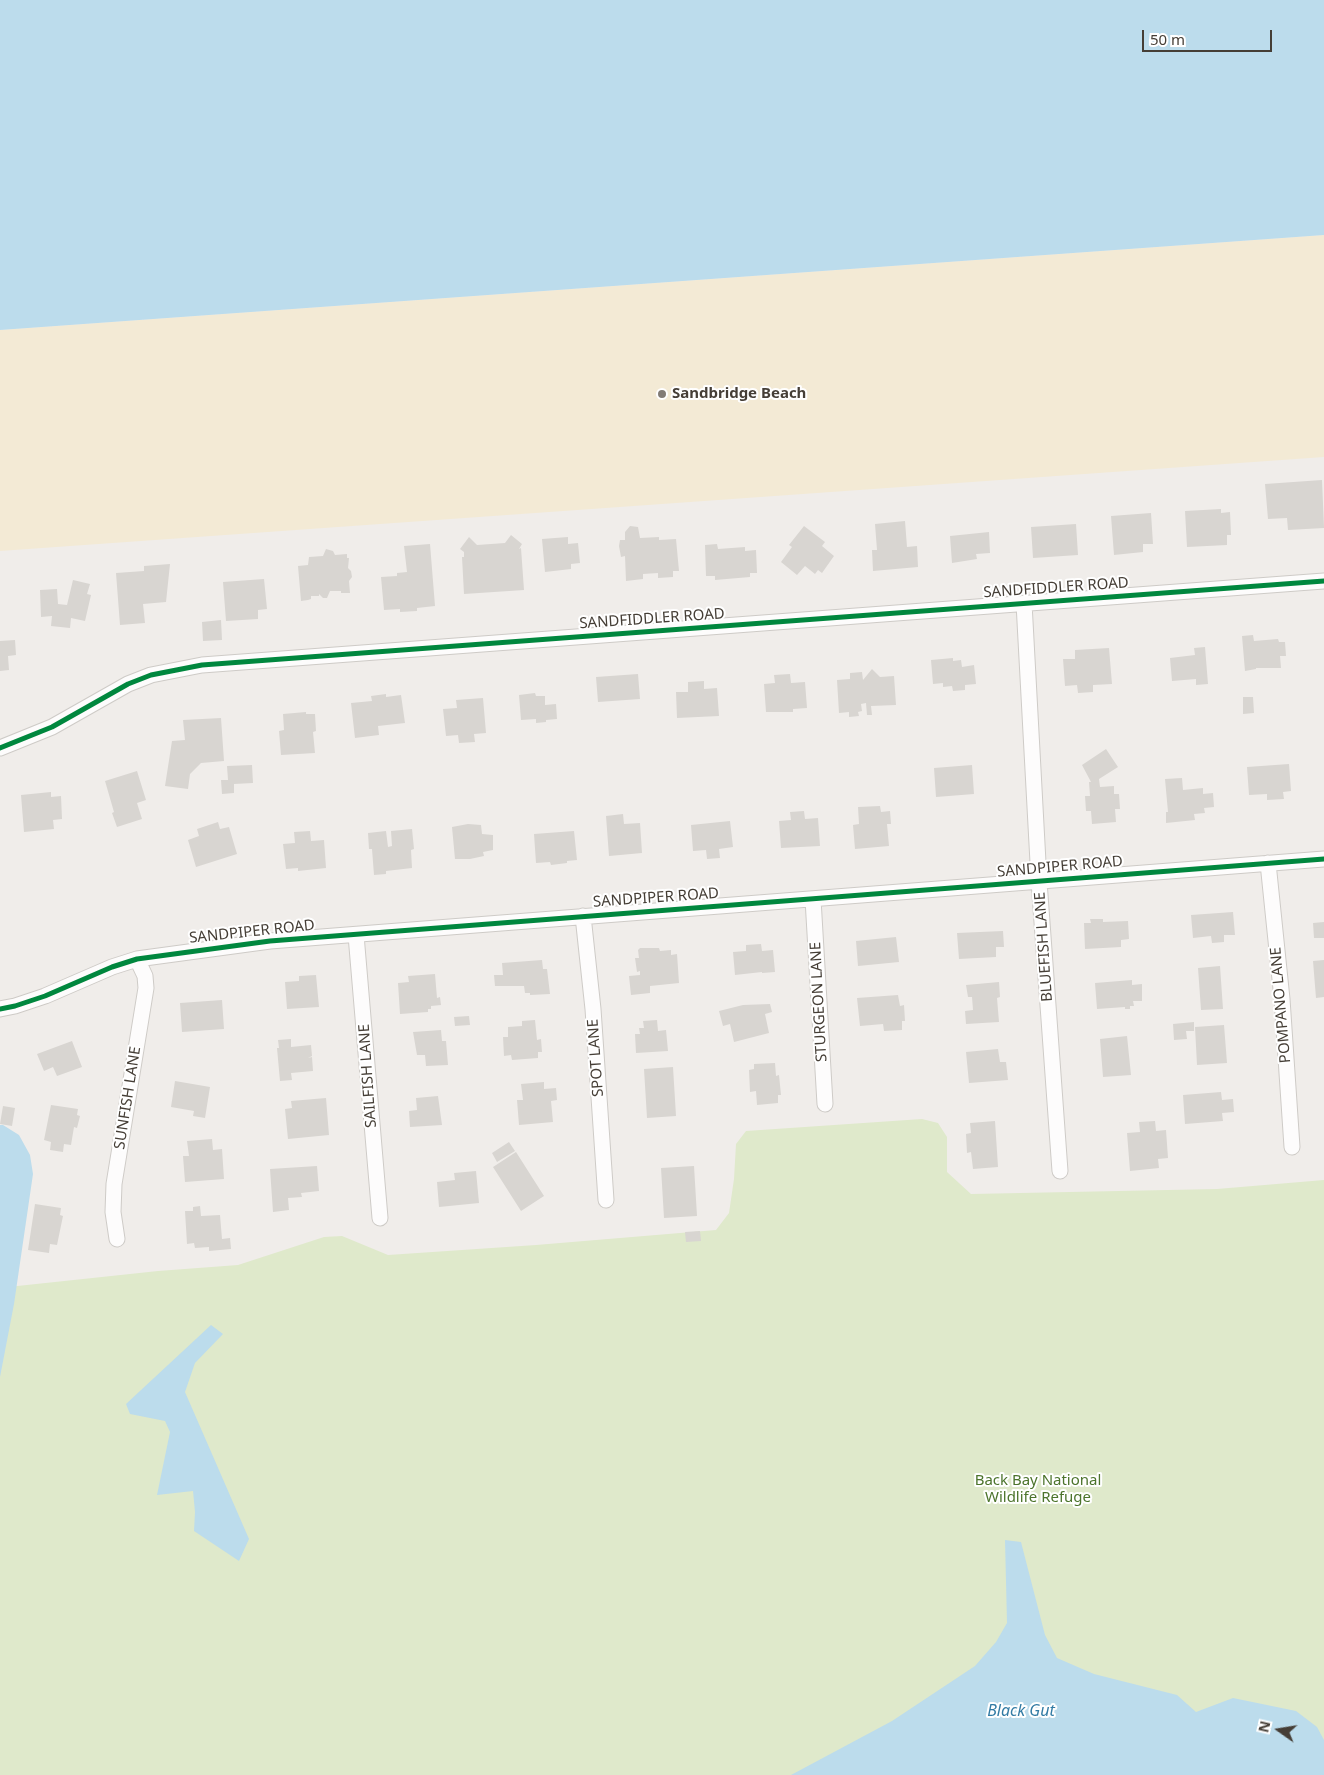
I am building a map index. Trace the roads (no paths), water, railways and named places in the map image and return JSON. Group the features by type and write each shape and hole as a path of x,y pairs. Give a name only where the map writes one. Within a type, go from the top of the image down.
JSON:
{"street":[{"name":"SANDFIDDLER ROAD","path":"0,748 52,727 128,684 151,674 202,665 1324,581"},
{"name":"BLUEFISH LANE","path":"1024,603 1039,881 1060,1171"},
{"name":"SANDPIPER ROAD","path":"0,1009 45,996 112,967 136,959 270,941 1324,859"},
{"name":"POMPANO LANE","path":"1268,863 1282,999 1292,1147"},
{"name":"STURGEON LANE","path":"813,899 824,1104"},
{"name":"SPOT LANE","path":"583,916 593,1009 606,1200"},
{"name":"SAILFISH LANE","path":"356,935 380,1218"},
{"name":"SUNFISH LANE","path":"117,1239 113,1212 114,1184 146,988 145,976 136,959"}],"water":[{"path":"0,0 1324,0 1324,235 0,330"},
{"path":"0,1125 19,1135 30,1155 33,1174 14,1304 0,1377"},
{"path":"211,1325 223,1334 195,1363 185,1392 249,1539 239,1561 194,1531 193,1491 157,1495 170,1432 165,1421 130,1414 126,1404"},
{"name":"Black Gut","path":"1005,1540 1021,1542 1045,1635 1057,1658 1094,1674 1177,1695 1196,1712 1233,1698 1296,1711 1317,1727 1324,1740 1324,1775 791,1775 892,1721 975,1666 996,1642 1007,1623"}],"place":[{"name":"Sandbridge Beach","path":"662,394"}],"park label":[{"name":"Back Bay National Wildlife Refuge","path":"1038,1490"}]}
